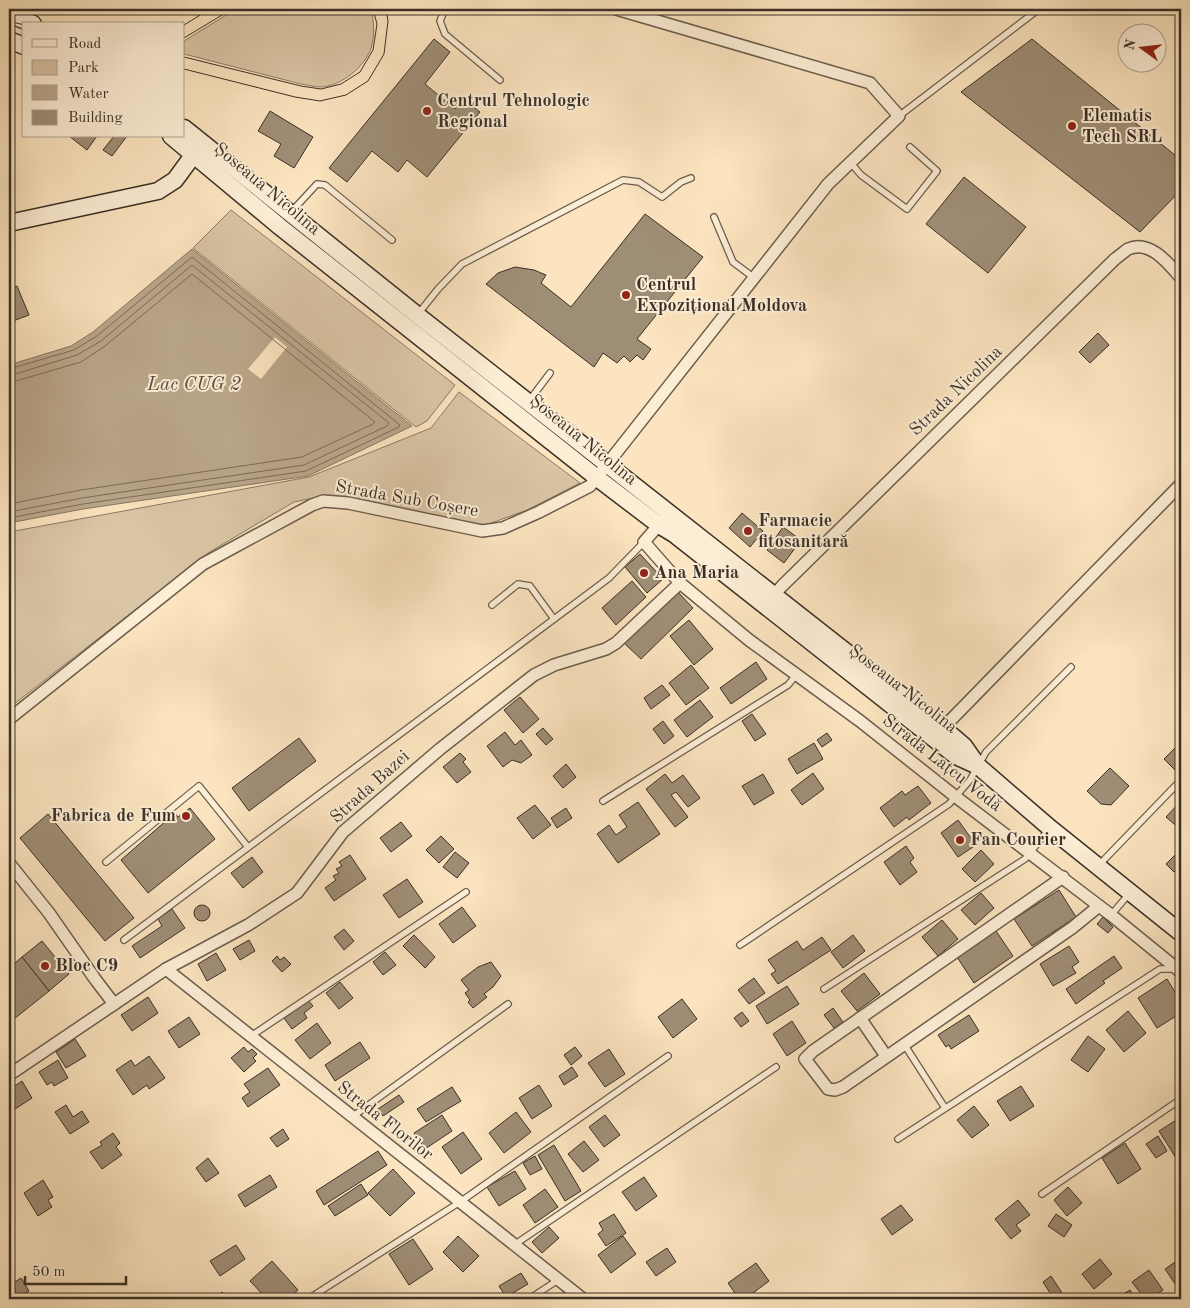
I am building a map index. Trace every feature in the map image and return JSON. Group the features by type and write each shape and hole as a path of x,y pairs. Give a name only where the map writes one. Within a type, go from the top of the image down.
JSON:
{"main road":[{"path":"9,14 28,22"},
{"path":"9,40 22,45"},
{"name":"Șoseaua Nicolina","path":"185,130 198,149"},
{"name":"Șoseaua Nicolina","path":"175,138 198,149 284,220 523,408 607,463 668,512 956,756 978,766"},
{"path":"9,223 158,192 175,180 198,149"},
{"name":"Șoseaua Nicolina","path":"523,408 596,477 659,525 770,600 943,728 964,746 978,766 1097,867 1181,933"}],"street":[{"path":"616,9 638,12 870,83 899,116"},
{"name":"Strada Sub Coșere","path":"9,719 204,564 312,505 323,501 348,503 482,531 502,528 590,486 828,184 899,116"},
{"name":"Strada Nicolina","path":"770,600 1116,259 1130,249 1145,248 1163,256 1181,278"},
{"path":"943,728 1181,484"},
{"path":"668,512 644,542 680,583"},
{"name":"Strada Lațcu Vodă","path":"680,583 749,640 860,721 956,797 1031,852 1180,968"},
{"name":"Strada Bazei","path":"9,1075 166,969 248,925 297,893 343,832 440,749 534,675 554,665 606,649 616,643 680,583"},
{"path":"9,862 49,913 114,1004"},
{"path":"1063,877 813,1051 805,1059 828,1089 835,1090 844,1087 1072,928 1099,906"},
{"name":"Strada Florilor","path":"166,969 583,1299"},
{"path":"860,1018 886,1056"}],"lane":[{"path":"445,9 440,21 445,34 500,80"},
{"path":"899,116 1039,9"},
{"path":"850,162 861,175 907,209 937,170 910,147"},
{"path":"412,321 438,289 462,264 623,180 639,182 662,197 680,182 691,178"},
{"path":"284,220 317,184 325,185 392,240"},
{"path":"714,217 734,262 753,277"},
{"path":"523,408 550,373"},
{"path":"124,940 609,578 644,542"},
{"path":"492,605 518,584 530,586 554,619"},
{"path":"740,945 949,804 970,780 988,750 1072,666"},
{"path":"603,801 788,685 797,674"},
{"path":"1097,867 1181,780"},
{"path":"106,862 199,786 248,847"},
{"path":"824,989 1025,859 1050,828"},
{"path":"250,1036 466,892"},
{"path":"1111,915 1130,893"},
{"path":"898,1140 1160,969 1180,968"},
{"path":"352,1116 508,1004"},
{"path":"904,1044 945,1108"},
{"path":"308,1299 460,1202 668,1056"},
{"path":"514,1245 776,1067"},
{"path":"1042,1194 1181,1099"},
{"path":"528,1299 558,1280"}],"green space":[{"path":"236,9 371,9 374,28 371,48 358,68 344,79 329,86 321,87 301,84 185,54 185,40"},
{"path":"231,210 455,385 427,421 416,427 193,248"},
{"path":"459,392 580,483 527,510 486,525 327,495 294,502 208,553 9,708 9,532 309,477 431,428"}],"water":[{"name":"Lac CUG 2","path":"192,249 412,426 308,476 83,509 9,523 9,365 71,346 93,332"}],"pier":[{"path":"275,337 287,347 261,379 248,369"}],"building":[{"name":"Centrul Tehnologic Regional","path":"434,39 450,52 425,84 455,109 463,99 480,112 427,177 407,160 398,172 372,151 347,182 329,168"},
{"name":"Elematis Tech SRL","path":"1032,39 1181,160 1181,190 1140,232 961,92"},
{"path":"270,111 313,137 294,168 274,156 281,144 258,131"},
{"path":"72,138 96,138 87,150"},
{"path":"112,138 126,138 112,156 103,150"},
{"path":"964,177 1026,227 988,273 926,224"},
{"name":"Centrul Expozițional Moldova","path":"645,214 703,257 637,339 651,349 643,360 637,355 630,362 624,356 617,363 603,353 594,367 486,284 498,273 515,267 534,270 546,275 541,283 571,307"},
{"path":"17,286 29,315 13,321 9,310 9,289"},
{"path":"1098,333 1109,345 1090,363 1079,352"},
{"path":"742,513 763,531 750,547 729,528"},
{"path":"783,527 801,540 784,563 767,550"},
{"name":"Ana Maria","path":"640,554 663,579 647,593 625,567"},
{"path":"632,581 646,597 616,625 602,608"},
{"path":"677,591 693,608 641,659 624,643"},
{"path":"689,620 713,649 694,665 670,636"},
{"path":"756,662 767,679 731,704 720,688"},
{"path":"691,665 709,688 686,705 669,683"},
{"path":"662,685 670,695 651,709 644,698"},
{"path":"520,697 539,719 523,733 504,710"},
{"path":"700,700 713,717 687,737 674,720"},
{"path":"752,714 766,734 755,741 742,721"},
{"path":"663,721 674,736 664,744 653,729"},
{"path":"543,728 553,739 546,745 536,734"},
{"path":"505,732 515,745 521,740 532,755 521,763 512,760 503,767 487,746"},
{"path":"827,733 832,740 822,747 817,740"},
{"path":"299,738 316,761 249,811 232,788"},
{"path":"814,743 823,759 797,774 788,759"},
{"path":"1179,744 1181,747 1181,768 1177,772 1164,759"},
{"path":"460,753 466,759 463,762 471,772 457,783 443,767"},
{"path":"566,764 576,777 563,788 553,776"},
{"path":"1110,768 1129,786 1111,805 1101,804 1087,791"},
{"path":"813,773 824,789 802,805 791,790"},
{"path":"665,774 672,783 683,775 700,798 688,807 676,792 671,795 688,817 675,827 646,789"},
{"path":"763,774 774,793 754,805 742,786"},
{"path":"918,786 931,803 909,820 907,817 894,827 880,808 902,791 905,795"},
{"path":"1181,801 1181,830 1166,817"},
{"path":"638,802 660,834 618,863 597,834 609,825 616,835 627,827 619,815"},
{"path":"535,805 551,825 533,839 517,818"},
{"path":"190,808 215,839 148,893 121,860 175,813 178,817"},
{"path":"566,808 572,818 557,828 551,818"},
{"path":"48,814 134,918 105,941 20,838"},
{"path":"958,820 976,845 958,857 941,833"},
{"path":"401,822 412,836 391,852 380,838"},
{"path":"441,836 454,849 439,863 426,850"},
{"path":"906,846 914,858 910,862 917,872 900,885 884,862"},
{"path":"1181,849 1181,873 1177,869 1174,872 1166,864"},
{"path":"981,850 994,864 975,882 962,869"},
{"path":"455,852 469,863 457,878 443,867"},
{"path":"350,855 366,879 334,901 325,888 336,880 333,876 339,873 336,869 342,866 339,862"},
{"path":"252,857 263,872 243,888 231,873"},
{"path":"407,879 423,902 399,918 383,895"},
{"path":"1059,890 1076,917 1032,946 1014,919"},
{"path":"981,893 994,908 975,925 961,910"},
{"path":"199,905 205,905 210,910 208,919 199,921 194,916 194,910"},
{"path":"462,907 476,926 453,943 439,924"},
{"path":"172,909 185,928 140,958 132,946 162,926 158,919"},
{"path":"1103,917 1113,927 1108,933 1097,924"},
{"path":"942,920 958,939 938,956 922,937"},
{"path":"344,929 354,941 344,950 334,937"},
{"path":"996,931 1013,956 974,983 957,957"},
{"path":"414,935 435,957 425,968 403,946"},
{"path":"853,935 865,951 843,968 831,952"},
{"path":"822,937 831,950 778,984 771,974 776,971 768,960 797,941 803,950"},
{"path":"249,940 255,951 240,960 233,949"},
{"name":"Bloc C9","path":"42,941 69,974 49,991 22,957"},
{"path":"1069,946 1079,962 1072,967 1076,973 1053,986 1040,964"},
{"path":"385,952 396,965 383,975 373,962"},
{"path":"216,953 226,970 207,981 198,964"},
{"path":"277,956 280,960 284,957 291,964 282,972 272,961"},
{"path":"1114,956 1122,968 1076,1004 1066,989"},
{"path":"22,957 49,991 9,1023 9,968"},
{"path":"491,962 501,976 493,987 484,994 487,997 473,1008 468,1002 470,1000 465,993 469,990 461,980 478,967"},
{"path":"864,973 880,994 857,1011 841,991"},
{"path":"754,978 765,993 749,1004 738,990"},
{"path":"1167,979 1181,1002 1181,1013 1157,1028 1138,998"},
{"path":"340,982 353,998 339,1009 326,993"},
{"path":"787,986 799,1004 767,1024 756,1006"},
{"path":"148,997 158,1013 132,1031 121,1015"},
{"path":"682,999 697,1019 673,1038 658,1017"},
{"path":"308,1000 313,1006 304,1013 307,1018 292,1029 284,1018"},
{"path":"833,1008 843,1022 834,1028 824,1015"},
{"path":"1128,1011 1146,1033 1124,1052 1106,1030"},
{"path":"742,1012 749,1021 741,1027 734,1018"},
{"path":"969,1015 979,1031 951,1049 949,1045 946,1047 938,1035"},
{"path":"189,1017 200,1034 179,1048 168,1031"},
{"path":"792,1021 806,1043 787,1056 773,1034"},
{"path":"317,1023 331,1043 310,1059 295,1040"},
{"path":"1088,1036 1105,1049 1088,1072 1071,1060"},
{"path":"75,1039 86,1056 66,1068 56,1052"},
{"path":"360,1042 370,1058 335,1081 325,1065"},
{"path":"244,1047 248,1052 252,1049 257,1054 253,1058 256,1061 244,1072 231,1058"},
{"path":"575,1047 582,1056 571,1065 564,1055"},
{"path":"609,1049 625,1074 605,1087 588,1063"},
{"path":"149,1056 165,1078 149,1089 147,1085 133,1095 116,1070 131,1060 135,1066"},
{"path":"58,1060 68,1078 54,1086 52,1082 47,1085 39,1072"},
{"path":"572,1067 578,1076 564,1085 559,1076"},
{"path":"268,1068 280,1085 248,1107 242,1098 250,1092 244,1084"},
{"path":"22,1081 32,1098 9,1113 9,1090"},
{"path":"539,1085 552,1106 532,1119 519,1098"},
{"path":"1021,1086 1034,1106 1010,1121 997,1101"},
{"path":"452,1087 461,1101 426,1122 417,1109"},
{"path":"399,1095 404,1102 383,1116 378,1109"},
{"path":"66,1105 73,1117 82,1111 89,1122 70,1134 55,1112"},
{"path":"974,1106 989,1125 972,1138 957,1120"},
{"path":"516,1112 531,1132 504,1153 489,1133"},
{"path":"442,1115 452,1131 425,1149 414,1133"},
{"path":"605,1115 620,1135 604,1147 589,1127"},
{"path":"1181,1117 1181,1155 1176,1158 1159,1131"},
{"path":"283,1129 289,1139 277,1147 270,1138"},
{"path":"463,1132 482,1159 461,1174 442,1147"},
{"path":"113,1133 120,1143 116,1147 122,1155 102,1169 90,1152 102,1145 100,1142"},
{"path":"1158,1136 1167,1151 1156,1158 1146,1144"},
{"path":"584,1141 599,1160 583,1172 568,1154"},
{"path":"1125,1143 1141,1169 1118,1184 1102,1158"},
{"path":"554,1145 581,1191 565,1201 538,1155"},
{"path":"378,1151 387,1165 324,1205 316,1191"},
{"path":"535,1156 542,1169 530,1175 523,1163"},
{"path":"208,1158 219,1173 206,1182 196,1168"},
{"path":"393,1169 415,1193 390,1216 368,1193"},
{"path":"515,1171 526,1189 499,1206 487,1187"},
{"path":"270,1175 277,1187 245,1207 238,1195"},
{"path":"644,1177 657,1196 636,1211 622,1192"},
{"path":"43,1180 53,1197 48,1200 52,1207 38,1216 24,1193"},
{"path":"361,1184 368,1195 335,1216 328,1206"},
{"path":"1068,1187 1082,1203 1067,1216 1054,1200"},
{"path":"545,1189 558,1207 535,1223 523,1205"},
{"path":"1018,1200 1030,1215 1016,1225 1021,1231 1011,1239 995,1219"},
{"path":"901,1205 913,1220 892,1235 881,1219"},
{"path":"614,1214 626,1233 606,1246 598,1234 603,1230 599,1223"},
{"path":"1056,1214 1072,1225 1064,1237 1048,1226"},
{"path":"549,1227 559,1238 542,1253 532,1242"},
{"path":"458,1236 479,1256 463,1272 443,1252"},
{"path":"623,1236 636,1254 611,1273 598,1255"},
{"path":"413,1239 433,1269 409,1285 389,1254"},
{"path":"236,1245 245,1259 220,1276 210,1261"},
{"path":"667,1248 676,1262 656,1276 646,1262"},
{"path":"1181,1258 1181,1290 1180,1291 1165,1269"},
{"path":"1100,1259 1112,1274 1094,1289 1082,1274"},
{"path":"272,1261 298,1290 288,1299 267,1299 250,1281"},
{"path":"756,1263 769,1281 745,1299 739,1299 728,1283"},
{"path":"1149,1270 1163,1290 1150,1299 1145,1299 1132,1282"},
{"path":"521,1273 528,1284 506,1297 499,1286"},
{"path":"1051,1276 1066,1299 1054,1299 1043,1282"},
{"path":"21,1278 29,1291 14,1299 9,1299 9,1286"},
{"path":"1130,1290 1136,1299 1115,1299"},
{"path":"222,1292 229,1299 215,1299"},
{"path":"766,1294 769,1299 759,1299"}],"tram line":[{"path":"185,24 210,9"},
{"path":"185,37 232,9"},
{"path":"185,57 301,86 321,89 341,84 360,72 373,50 377,24 373,9"},
{"path":"185,69 295,97 320,101 346,95 368,81 384,54 388,21 386,9"},
{"path":"9,21 22,24"}],"place":[{"name":"Centrul Tehnologic Regional","path":"427,111"},
{"name":"Elematis Tech SRL","path":"1072,126"},
{"name":"Centrul Expozițional Moldova","path":"626,295"},
{"name":"Farmacie fitosanitară","path":"748,531"},
{"name":"Ana Maria","path":"644,573"},
{"name":"Fabrica de Fum","path":"186,816"},
{"name":"Fan Courier","path":"960,840"},
{"name":"Bloc C9","path":"45,966"}]}
